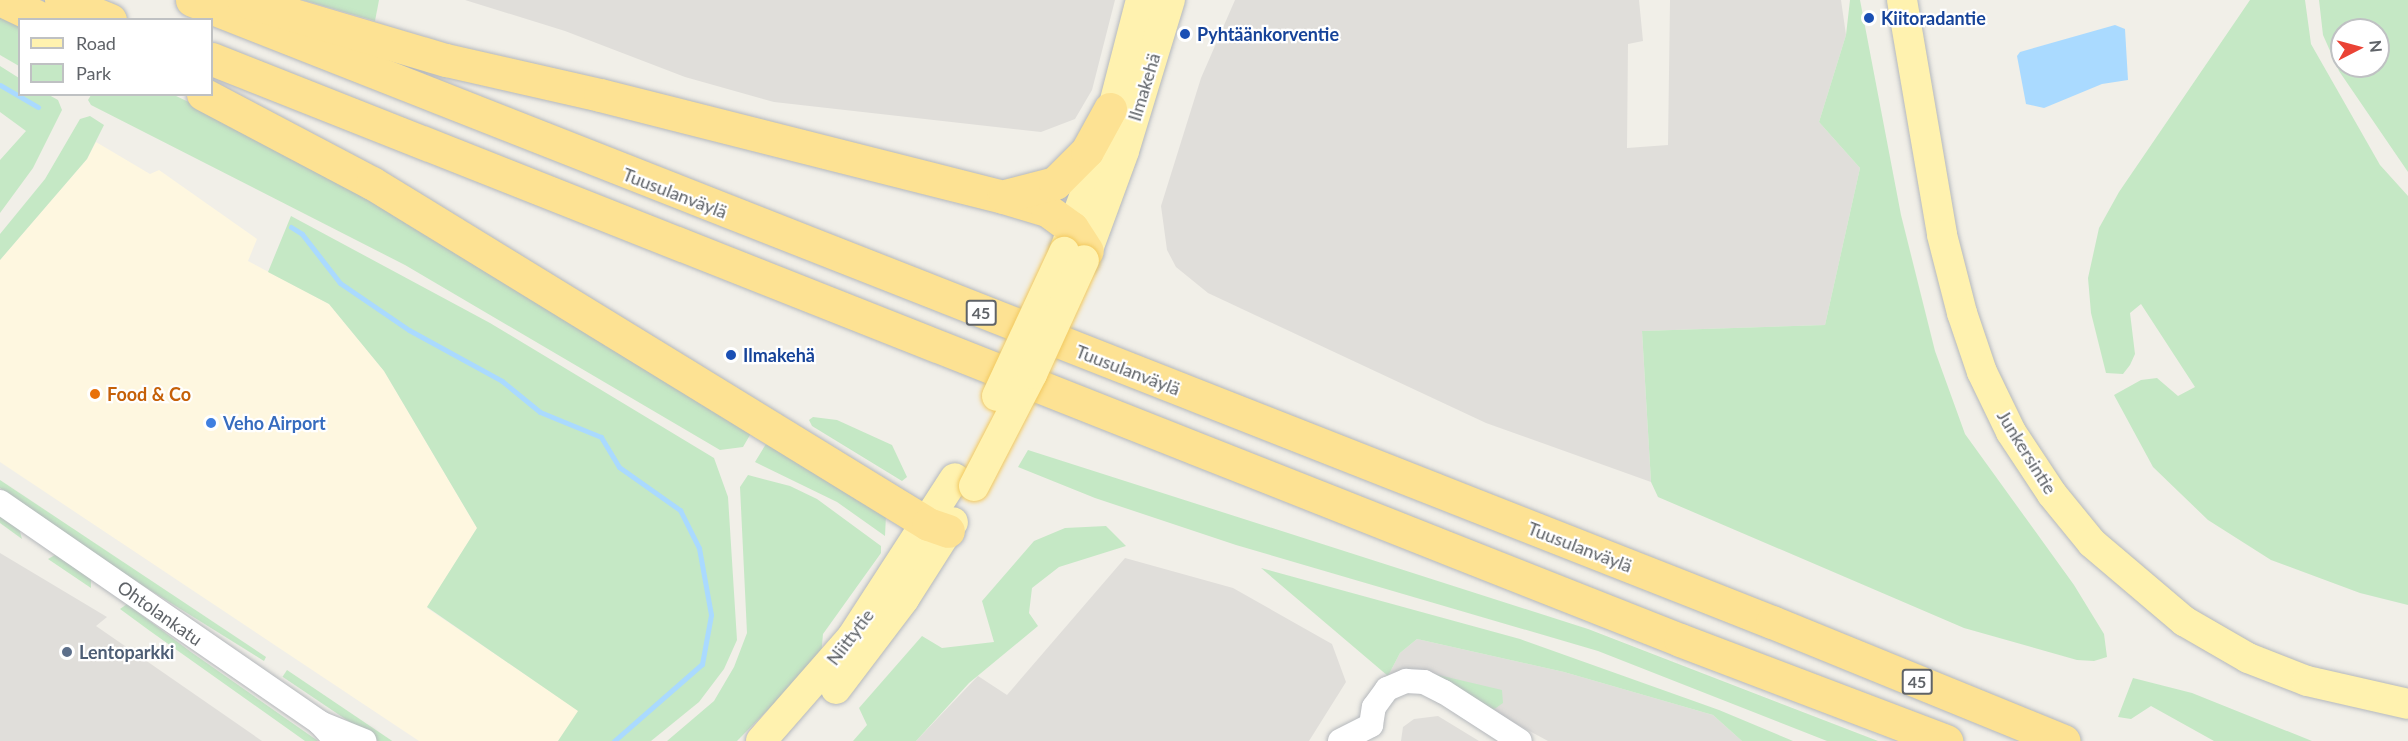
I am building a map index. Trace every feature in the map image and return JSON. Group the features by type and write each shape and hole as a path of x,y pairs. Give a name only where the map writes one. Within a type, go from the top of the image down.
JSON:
{"highway":[{"path":"2,0 40,18"},
{"path":"61,0 105,18"},
{"name":"Tuusulanväylä","path":"192,0 1772,622 2064,741"},
{"path":"243,0 446,60 600,95 1003,196 1047,210 1077,248"},
{"name":"45","path":"213,59 1680,640 1946,741"},
{"path":"207,96 372,183 938,527"},
{"path":"1003,196 1055,183 1087,151 1110,109"}],"main road":[{"name":"Ilmakehä","path":"1077,248 1105,139 1110,109 1141,0"},
{"name":"Ilmakehä","path":"938,527 964,482 1012,367 1077,248 1125,151 1170,0"},
{"name":"Junkersintie","path":"1902,0 1942,235 1962,312 1982,372 2011,432 2052,494 2092,543 2184,621 2248,658 2307,681 2408,704"},
{"name":"Niittytie","path":"760,741 852,637 938,527"},
{"name":"Niittytie","path":"789,741 870,648 938,527"}],"street":[{"name":"Ohtolankatu","path":"0,502 320,723 364,741"},
{"path":"1340,741 1373,733 1374,707 1387,689 1406,681 1424,682 1444,692 1520,741"},
{"name":"Ohtolankatu","path":"320,723 336,741"}],"shaded area":[{"path":"465,0 1115,0 1092,90 1075,119 1041,132 774,102 685,77 565,31"},
{"path":"1235,0 1639,0 1643,41 1628,44 1627,148 1668,145 1670,0 1841,0 1846,35 1819,122 1860,168 1825,325 1642,331 1651,482 1486,423 1208,293 1176,267 1167,250 1161,206 1201,78"},
{"path":"96,142 150,174 159,170 257,239 248,261 329,304 384,371 477,528 427,608 579,711 558,741 419,741 0,462 0,260 87,159"},
{"name":"Lentoparkki","path":"0,553 107,617 96,626 262,741 0,741"},
{"path":"1125,558 1233,588 1332,644 1346,682 1309,741 916,741 978,676 1007,695"},
{"path":"1417,639 1564,672 1713,715 1742,741 1548,741 1426,675 1388,676 1400,653"},
{"path":"1438,716 1479,741 1401,741 1403,727 1414,719"}],"green space":[{"path":"303,0 379,0 375,21"},
{"path":"1850,0 1860,0 1901,215 1935,351 1965,434 2074,585 2104,634 2107,657 2094,661 2077,660 1964,628 1658,497 1651,482 1642,331 1825,325 1860,168 1819,122 1846,35"},
{"path":"2250,0 2305,0 2311,44 2380,165 2408,196 2408,605 2360,593 2271,560 2208,520 2153,467 2114,395 2141,380 2157,378 2178,396 2195,387 2141,304 2130,313 2135,354 2130,365 2123,374 2106,373 2091,313 2088,278 2099,228 2119,192"},
{"path":"2319,0 2408,0 2408,172 2344,78 2390,78 2390,18 2330,18 2330,51 2323,35"},
{"path":"0,15 18,24 18,65 0,55"},
{"path":"0,66 18,77 18,96 51,96 58,100 62,110 33,168 0,213 0,160 26,131 0,112"},
{"path":"90,96 176,96 258,135 754,428 743,447 720,450 405,265 91,105 88,100"},
{"path":"90,116 104,125 87,159 0,260 0,234 45,179 80,119"},
{"path":"291,216 490,323 714,458 728,497 737,640 724,669 699,702 651,741 558,741 578,711 427,607 477,528 384,371 329,304 268,272"},
{"path":"813,417 837,420 892,445 907,477 902,481 812,426 809,420"},
{"path":"769,439 886,515 885,536 837,502 755,462"},
{"path":"1028,450 1588,629 1878,741 1827,741 1598,651 1236,545 1095,498 1018,467"},
{"path":"748,475 790,486 817,499 881,546 881,553 823,634 821,656 737,741 667,741 714,701 734,667 747,633 740,487"},
{"path":"0,480 266,657 264,661 97,557 0,488"},
{"path":"0,515 19,528 22,539 0,523"},
{"path":"1106,526 1126,546 1059,567 1032,588 1029,613 1038,626 969,683 916,741 853,741 867,725 859,708 922,636 942,648 994,642 982,601 1034,541 1065,528"},
{"path":"55,555 91,578 91,588 48,559"},
{"path":"1261,568 1520,639 1719,710 1793,741 1742,741 1713,715 1564,672 1417,639 1400,653 1388,676"},
{"path":"127,604 318,741 305,741 120,609"},
{"path":"287,670 392,741 378,741 283,677"},
{"path":"1430,673 1502,690 1503,703 1493,710"},
{"path":"2133,678 2192,693 2312,741 2214,741 2151,706 2131,719 2118,717"}],"water":[{"path":"2115,25 2125,29 2128,80 2102,84 2044,108 2026,104 2017,56 2020,52"}],"waterway":[{"path":"0,85 18,95"},
{"path":"19,96 38,107"},
{"path":"291,227 302,234 340,283 409,330 502,381 540,412 601,437 619,467 680,510 699,548 711,615 702,664 614,741"}],"place":[{"name":"Kiitoradantie","path":"1869,18"},
{"name":"Pyhtäänkorventie","path":"1185,34"},
{"name":"Ilmakehä","path":"731,355"},
{"name":"Food & Co","path":"95,394"},
{"name":"Veho Airport","path":"211,423"},
{"name":"Lentoparkki","path":"67,652"}]}
